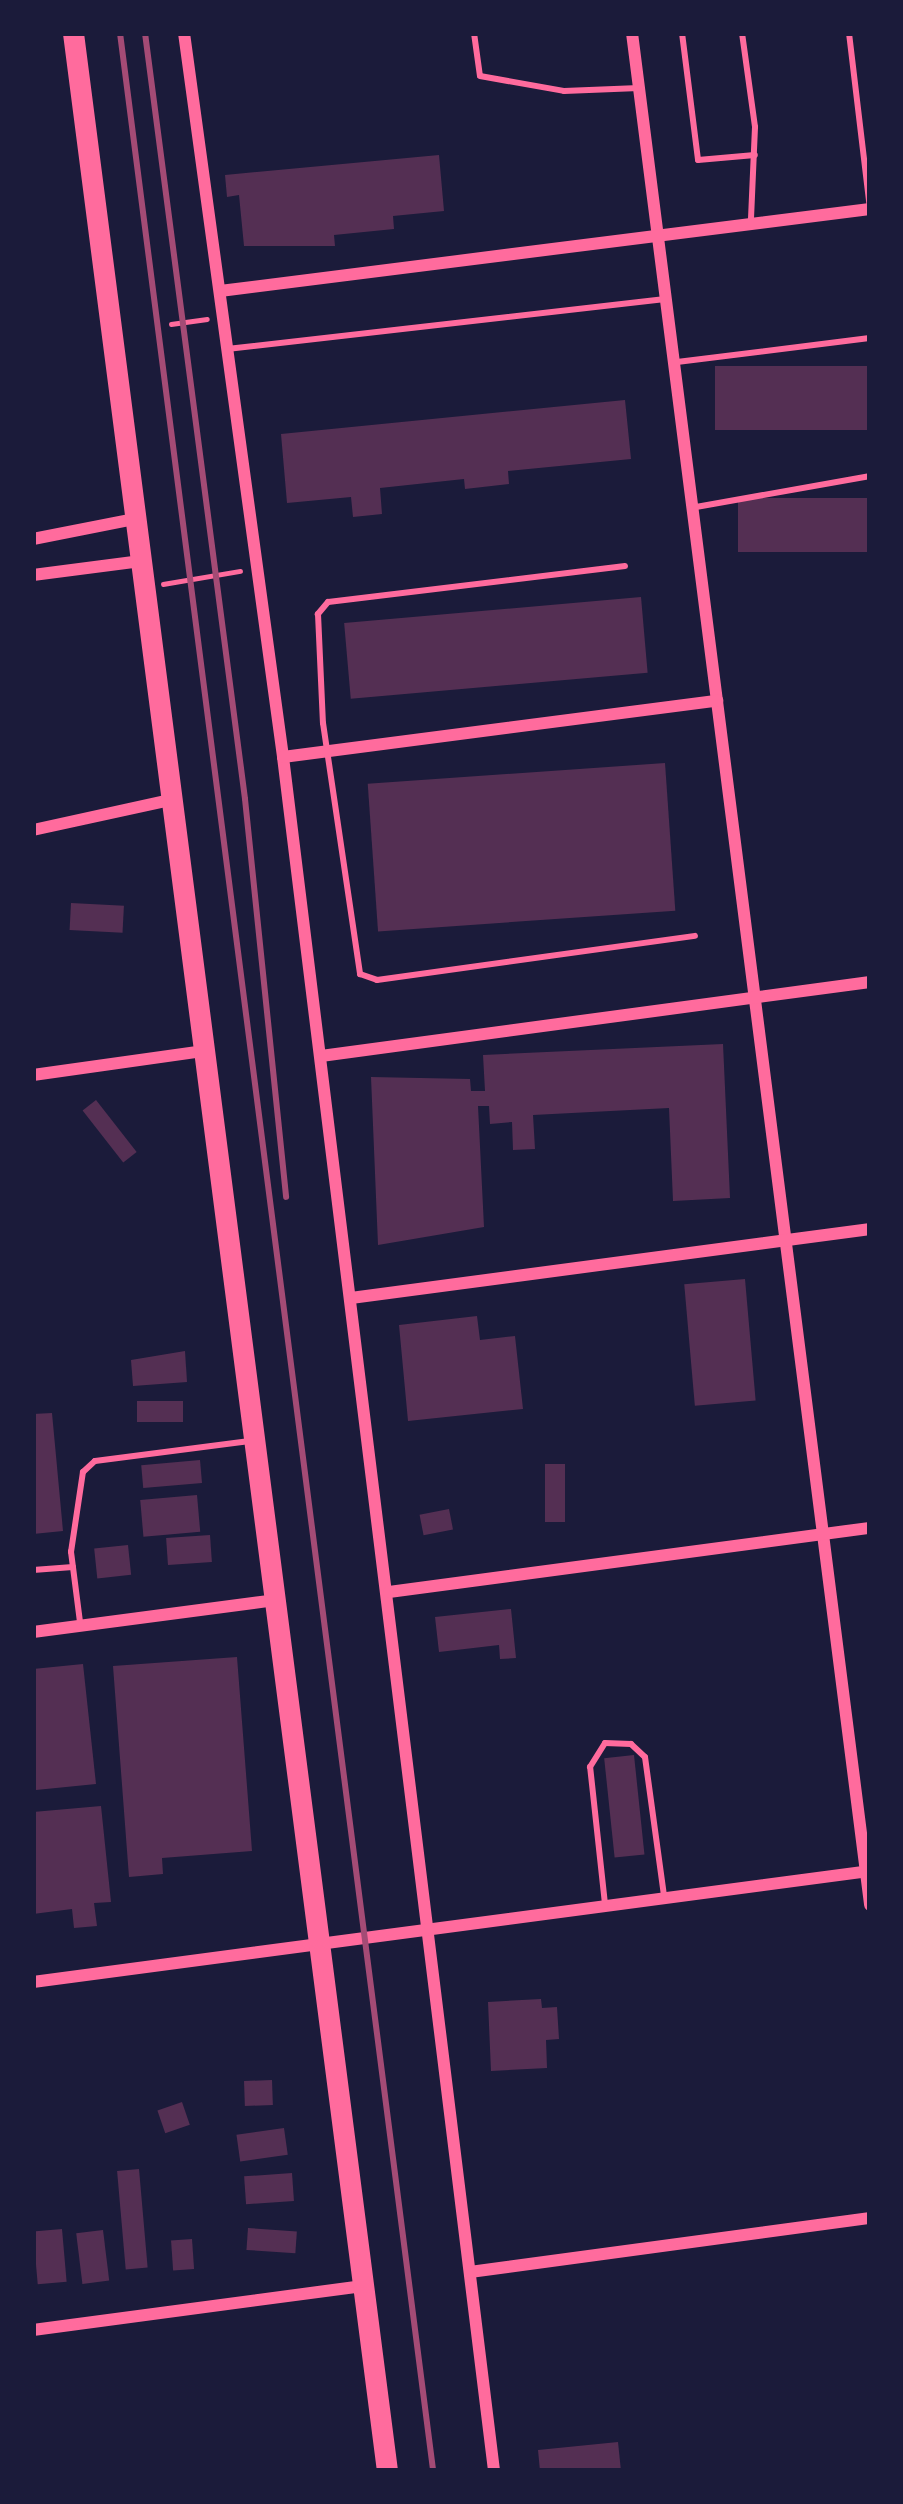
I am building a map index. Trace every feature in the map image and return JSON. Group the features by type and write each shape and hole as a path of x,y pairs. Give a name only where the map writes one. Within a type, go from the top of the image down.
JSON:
{"main road":[{"path":"73,33 387,2471"}],"street":[{"path":"184,33 321,1055 494,2471"},
{"path":"632,33 870,1904"},
{"path":"220,291 870,209"},
{"path":"33,539 135,519"},
{"path":"33,575 141,561"},
{"path":"283,758 717,701"},
{"path":"33,830 171,800"},
{"path":"321,1055 870,982"},
{"path":"33,1075 204,1051"},
{"path":"351,1298 870,1229"},
{"path":"389,1592 870,1528"},
{"path":"33,1632 274,1600"},
{"path":"33,1982 320,1948 429,1925 868,1871"},
{"path":"470,2272 870,2218"},
{"path":"33,2330 363,2286"}],"lane":[{"path":"474,33 480,76 564,91 639,88"},
{"path":"682,33 698,160 754,155"},
{"path":"742,33 754,155 751,224"},
{"path":"849,33 870,209"},
{"path":"860,121 870,119"},
{"path":"227,350 666,299"},
{"path":"674,362 870,338"},
{"path":"692,507 870,476"},
{"path":"625,566 328,602 314,635 361,974 377,980 694,936"},
{"path":"80,1626 73,1567 75,1493 95,1461 254,1440"},
{"path":"33,1570 73,1567"},
{"path":"605,1904 590,1767 605,1743 631,1744 645,1757 664,1896"}],"path":[{"path":"171,324 223,317"},
{"path":"202,580 257,568"}],"building":[{"path":"439,155 444,211 393,216 394,229 334,235 335,246 244,246 239,195 227,197 225,175"},
{"path":"715,366 870,366 870,430 715,430"},
{"path":"625,400 631,459 508,471 509,484 465,489 464,479 380,488 382,514 353,517 351,497 287,503 281,434"},
{"path":"738,498 870,498 870,552 738,552"},
{"path":"641,597 648,673 351,699 344,623"},
{"path":"665,763 675,911 378,931 368,784"},
{"path":"71,903 124,906 123,933 70,930"},
{"path":"723,1044 730,1198 673,1201 669,1108 533,1115 535,1149 513,1150 512,1122 490,1124 489,1106 478,1106 484,1227 378,1245 371,1077 470,1079 471,1091 485,1091 483,1055"},
{"path":"96,1100 137,1152 123,1162 83,1110"},
{"path":"745,1279 756,1401 695,1406 684,1284"},
{"path":"477,1316 480,1340 515,1336 523,1409 408,1421 399,1325"},
{"path":"185,1351 187,1382 133,1386 131,1360"},
{"path":"137,1401 183,1401 183,1422 137,1422"},
{"path":"52,1413 63,1531 33,1534 33,1414"},
{"path":"200,1460 202,1483 143,1488 141,1465"},
{"path":"545,1464 565,1464 565,1522 545,1522"},
{"path":"197,1495 200,1532 143,1537 140,1500"},
{"path":"449,1509 453,1530 424,1535 420,1515"},
{"path":"210,1535 212,1562 168,1565 166,1538"},
{"path":"128,1545 131,1575 97,1578 94,1549"},
{"path":"511,1609 516,1658 500,1659 499,1645 439,1652 435,1617"},
{"path":"237,1657 252,1851 162,1858 163,1874 129,1877 113,1666"},
{"path":"83,1664 96,1784 36,1790 33,1669"},
{"path":"634,1755 644,1854 615,1858 604,1758"},
{"path":"101,1806 111,1902 94,1903 97,1926 74,1928 72,1909 33,1914 33,1812"},
{"path":"541,1999 542,2008 557,2007 559,2039 546,2040 547,2068 491,2071 488,2002"},
{"path":"272,2080 273,2105 245,2106 244,2081"},
{"path":"182,2102 190,2125 165,2133 157,2110"},
{"path":"284,2128 288,2155 240,2161 236,2135"},
{"path":"139,2169 148,2268 126,2270 117,2171"},
{"path":"292,2173 294,2201 246,2204 244,2176"},
{"path":"248,2228 297,2231 295,2253 246,2250"},
{"path":"62,2229 67,2282 38,2284 33,2232"},
{"path":"103,2230 109,2281 82,2284 76,2233"},
{"path":"192,2239 194,2269 173,2270 171,2240"},
{"path":"618,2442 621,2471 540,2471 538,2450"}],"railway":[{"path":"120,33 433,2471"},
{"path":"145,33 245,799 286,1197"}]}
